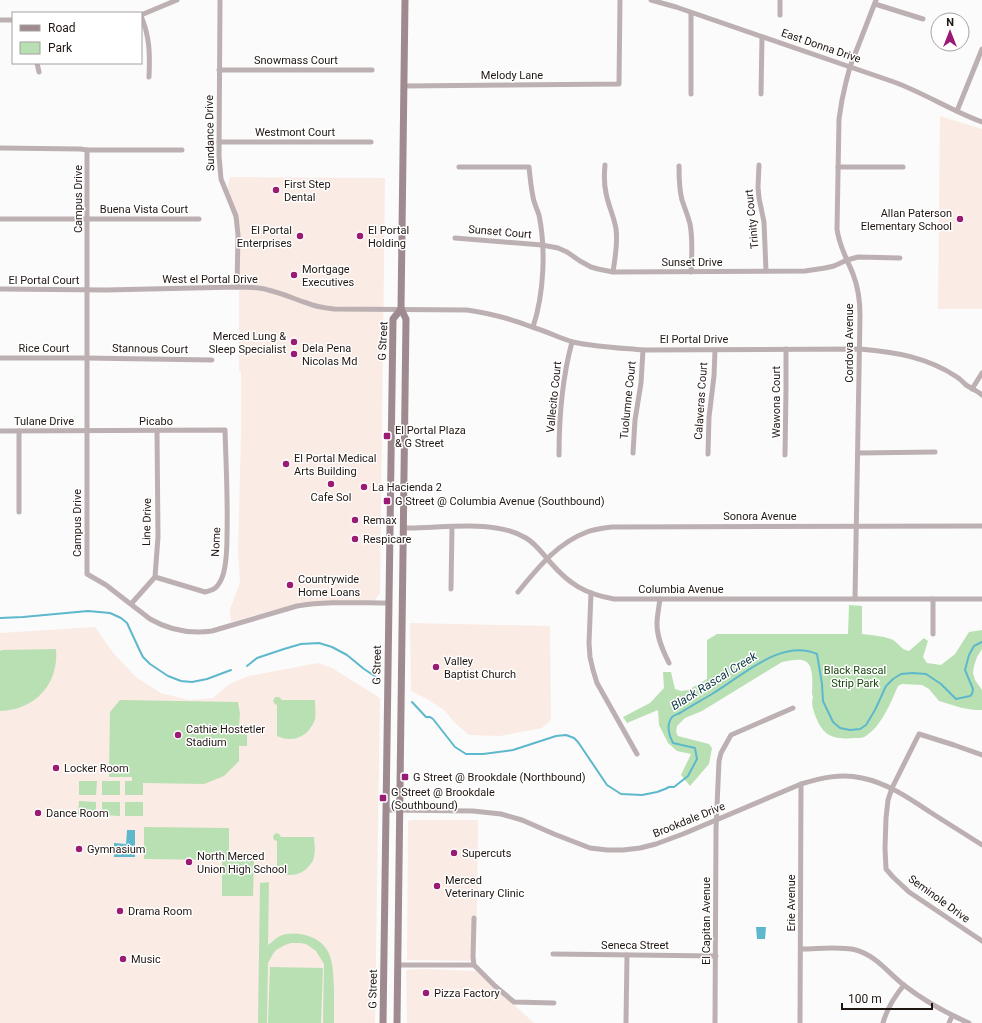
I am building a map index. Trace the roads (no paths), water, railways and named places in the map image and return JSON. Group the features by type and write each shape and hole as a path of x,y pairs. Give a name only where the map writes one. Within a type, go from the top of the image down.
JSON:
{"street":[{"path":"142,15 177,0"},
{"name":"Sundance Drive","path":"220,0 219,156 221,179 236,216 238,235 237,287"},
{"name":"G Street","path":"397,1023 406,319 401,309 405,0"},
{"name":"Melody Lane","path":"404,86 619,84 620,0"},
{"name":"East Donna Drive","path":"650,0 907,87 957,112 982,122"},
{"path":"780,0 780,15"},
{"path":"875,2 923,19"},
{"name":"Cordova Avenue","path":"855,599 860,306 854,275 838,237 838,167 842,100 850,67 875,2"},
{"path":"691,13 691,94"},
{"path":"142,18 149,40 149,77"},
{"path":"0,20 12,20"},
{"path":"761,94 762,37"},
{"path":"957,112 982,49"},
{"path":"37,64 39,72"},
{"name":"Snowmass Court","path":"219,70 372,70"},
{"name":"Westmont Court","path":"219,142 371,142"},
{"path":"0,148 182,150"},
{"name":"Campus Drive","path":"88,150 87,574 106,585 150,619 176,630 183,631 212,631 297,606 310,604 389,603"},
{"path":"605,165 604,177 606,193 616,230 613,272"},
{"name":"Trinity Court","path":"759,165 758,187 764,222 766,271"},
{"path":"679,166 680,189 690,227 692,249 691,272"},
{"path":"459,167 529,167 533,197 538,213 542,245 540,299 538,313 533,327"},
{"path":"838,167 903,167"},
{"name":"Buena Vista Court","path":"0,218 199,219"},
{"name":"Sunset Court","path":"455,238 542,245"},
{"name":"Sunset Drive","path":"542,245 558,248 567,252 590,267 613,272 815,270 834,266 858,257 900,258"},
{"name":"West el Portal Drive","path":"88,290 237,287 267,289 322,308 401,309"},
{"name":"El Portal Court","path":"0,289 88,290"},
{"name":"G Street","path":"383,1023 393,319 401,309"},
{"name":"El Portal Drive","path":"401,309 466,310 482,312 533,327 572,342 607,347 643,350 860,349 899,354 925,361 959,378 982,395"},
{"name":"Vallecito Court","path":"559,455 559,428 563,386 572,342"},
{"name":"Wawona Court","path":"785,455 786,349"},
{"name":"Tuolumne Court","path":"633,453 643,350"},
{"name":"Calaveras Court","path":"708,454 709,417 714,376 715,350"},
{"name":"Rice Court","path":"0,358 88,358"},
{"name":"Stannous Court","path":"88,358 212,360"},
{"path":"972,389 982,373"},
{"name":"Picabo","path":"87,431 225,430"},
{"name":"Nome","path":"155,577 205,592 213,590 217,587 222,579 227,554 228,521 225,430"},
{"name":"Tulane Drive","path":"0,431 87,431"},
{"path":"20,431 20,512"},
{"name":"Line Drive","path":"155,577 158,537 157,431"},
{"path":"858,453 934,452"},
{"name":"Columbia Avenue","path":"403,528 471,526 491,527 513,532 526,538 538,548 567,580 591,593 614,599 982,599"},
{"name":"Sonora Avenue","path":"518,592 537,568 561,547 577,536 587,532 611,527 982,526"},
{"path":"451,589 452,527"},
{"path":"131,604 155,577"},
{"path":"591,593 589,644 593,670 597,683 636,754"},
{"path":"660,599 657,623 658,635 669,663"},
{"path":"932,634 933,599"},
{"name":"El Capitan Avenue","path":"714,1023 717,820 719,761 721,753 731,735 793,708"},
{"name":"Seminole Drive","path":"982,755 919,734 892,788 887,804 885,848 886,869 893,877 909,892 982,941"},
{"name":"Brookdale Drive","path":"386,810 473,811 501,814 522,820 590,848 623,850 656,844 683,834 801,784 820,778 850,776 862,778 892,788 982,845"},
{"name":"Erie Avenue","path":"800,1023 801,784"},
{"path":"474,918 474,965 514,1002 554,1003"},
{"path":"801,949 842,948 856,950 875,959 893,976 927,1002 952,1016 969,1023"},
{"name":"Seneca Street","path":"553,954 716,956"},
{"path":"626,1023 627,955"},
{"path":"384,964 474,965"},
{"path":"883,1023 889,1006 904,985"},
{"path":"949,1023 952,1016"}],"water":[{"path":"127,830 135,830 135,857 114,857 114,843 126,844"},
{"path":"756,927 766,927 765,939 757,939"}],"waterway":[{"name":"Black Rascal Creek","path":"0,618 88,611 110,613 121,618 127,623 143,657 150,664 168,676 181,681 192,682 207,679 231,670"},
{"name":"Black Rascal Creek","path":"412,702 426,717 433,719 455,747 466,754 483,754 513,750 556,736 566,735 574,738 578,742 607,785 621,794 642,795 657,792 669,787 674,787 688,776 697,759 695,748 673,743 669,730 669,723 672,717 712,694 748,670 776,655 789,651 803,650 817,654 823,701 833,722 840,728 850,730 860,729 866,725 886,686 901,674 926,674 941,684 956,699 970,696 973,689 965,670 969,655 974,646 982,642"},
{"name":"Black Rascal Creek","path":"247,666 257,658 284,649 301,644 319,643 332,647 347,655 379,679"}],"place":[{"name":"First Step Dental","path":"276,190"},
{"name":"Allan Paterson Elementary School","path":"960,219"},
{"name":"El Portal Enterprises","path":"300,236"},
{"name":"El Portal Holding","path":"360,236"},
{"name":"Mortgage Executives","path":"294,275"},
{"name":"Merced Lung & Sleep Specialist","path":"294,342"},
{"name":"Dela Pena Nicolas Md","path":"294,354"},
{"name":"El Portal Plaza & G Street","path":"387,436"},
{"name":"El Portal Medical Arts Building","path":"286,464"},
{"name":"Cafe Sol","path":"331,484"},
{"name":"La Hacienda 2","path":"364,487"},
{"name":"G Street @ Columbia Avenue (Southbound)","path":"387,501"},
{"name":"Remax","path":"355,520"},
{"name":"Respicare","path":"355,539"},
{"name":"Countrywide Home Loans","path":"290,585"},
{"name":"Valley Baptist Church","path":"436,667"},
{"name":"Cathie Hostetler Stadium","path":"178,735"},
{"name":"Locker Room","path":"56,768"},
{"name":"G Street @ Brookdale (Northbound)","path":"405,777"},
{"name":"G Street @ Brookdale (Southbound)","path":"383,798"},
{"name":"Dance Room","path":"38,813"},
{"name":"Gymnasium","path":"79,849"},
{"name":"Supercuts","path":"454,853"},
{"name":"North Merced Union High School","path":"189,862"},
{"name":"Merced Veterinary Clinic","path":"437,886"},
{"name":"Drama Room","path":"120,911"},
{"name":"Music","path":"123,959"},
{"name":"Pizza Factory","path":"426,993"}],"park label":[{"name":"Black Rascal Strip Park","path":"855,676"}]}
